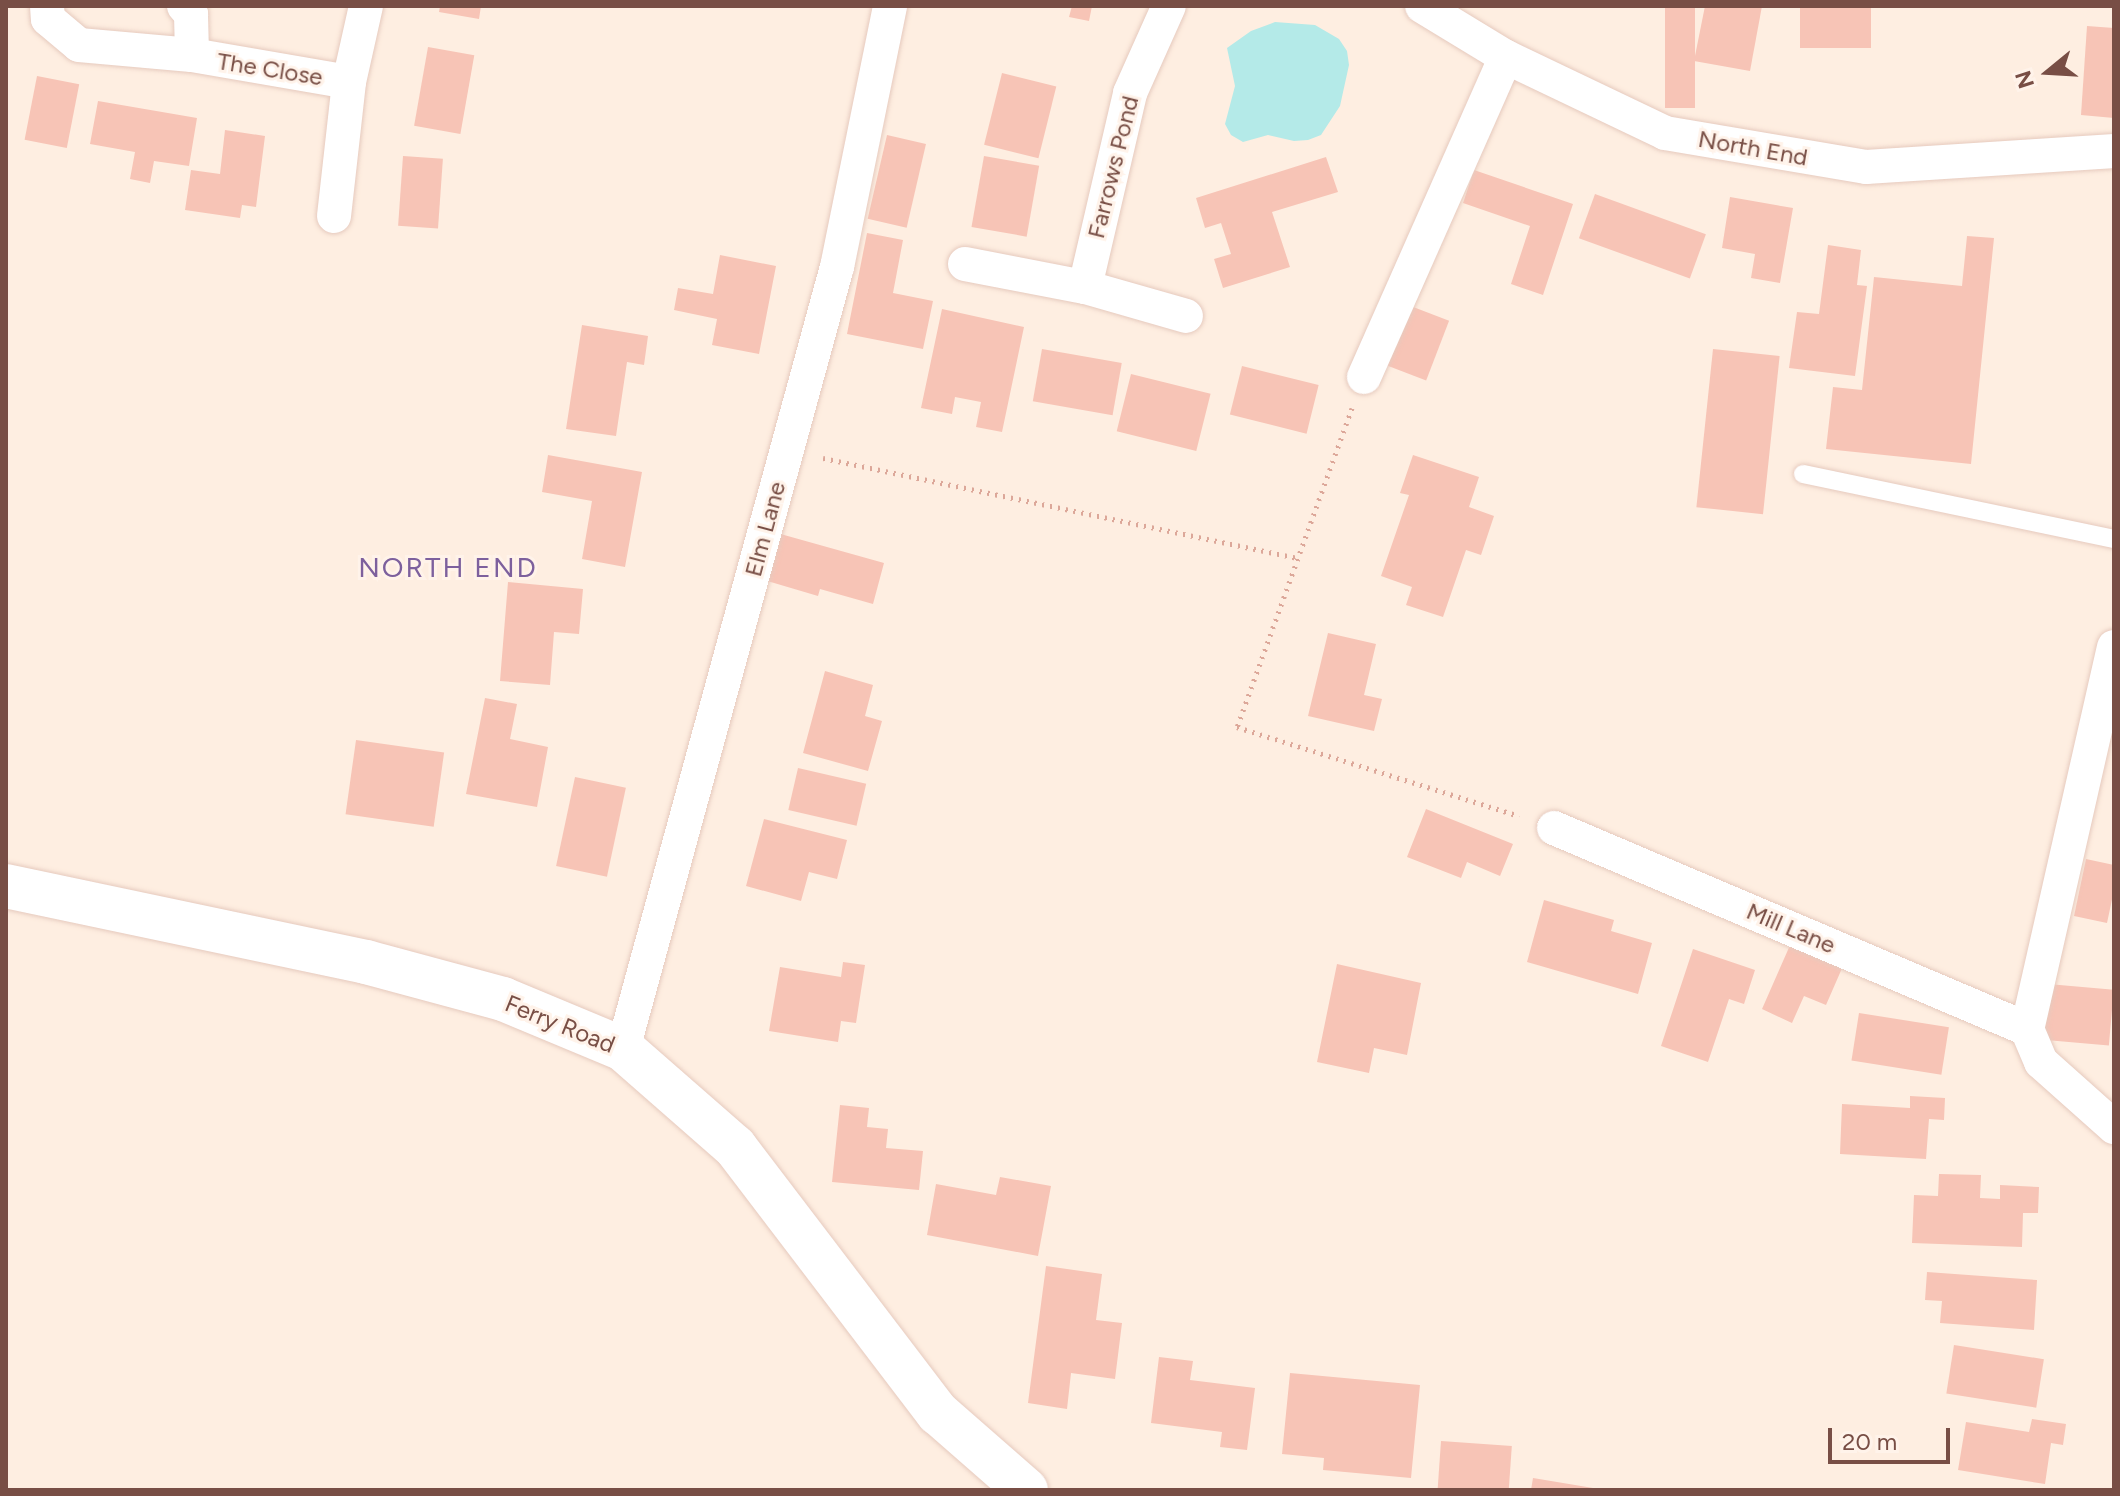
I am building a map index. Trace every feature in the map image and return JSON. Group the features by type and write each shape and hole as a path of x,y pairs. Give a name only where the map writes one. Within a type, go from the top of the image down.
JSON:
{"street":[{"name":"The Close","path":"47,6 48,19 79,45 192,55 349,82"},
{"name":"The Close","path":"184,6 191,14 192,55"},
{"name":"The Close","path":"334,216 349,82 366,6"},
{"name":"Elm Lane","path":"623,1049 837,267 890,6"},
{"name":"Farrows Pond","path":"1085,287 1130,93 1169,6"},
{"name":"North End","path":"1422,6 1506,57 1665,133 1866,167 2114,151"},
{"path":"1364,377 1506,57"},
{"path":"965,264 1085,287 1186,316"},
{"path":"2114,647 2027,1029 2041,1062 2114,1127"},
{"name":"Mill Lane","path":"1554,828 2027,1029"},
{"name":"Ferry Road","path":"6,886 366,962 503,999 623,1049 735,1147 938,1413 1026,1490"}],"lane":[{"path":"1803,474 2114,539"}],"path":[{"path":"1364,377 1237,727 1554,828"},
{"path":"787,450 1298,558"}],"water":[{"path":"1275,22 1315,25 1339,39 1347,51 1349,65 1340,106 1321,135 1308,140 1294,141 1268,135 1243,142 1231,135 1225,124 1235,86 1227,48 1251,31"}],"building":[{"path":"440,6 481,6 479,19 439,12"},
{"path":"1072,6 1092,6 1089,21 1069,17"},
{"path":"1665,6 1695,6 1695,108 1665,108"},
{"path":"1705,6 1762,6 1750,71 1694,61"},
{"path":"1800,6 1871,6 1871,48 1800,48"},
{"path":"2087,26 2114,28 2114,118 2081,115"},
{"path":"428,47 474,55 460,134 414,126"},
{"path":"1002,73 1056,87 1038,158 984,145"},
{"path":"37,76 79,84 67,148 25,140"},
{"path":"98,101 197,118 189,166 154,161 150,183 130,179 135,152 90,144"},
{"path":"225,130 265,136 256,207 242,205 240,218 185,210 191,170 220,174"},
{"path":"887,135 926,144 907,228 868,219"},
{"path":"403,156 443,159 438,229 398,226"},
{"path":"984,156 1039,166 1027,237 971,227"},
{"path":"1326,157 1338,192 1272,212 1290,267 1223,288 1214,259 1231,254 1221,223 1205,228 1196,198"},
{"path":"1474,170 1573,204 1543,295 1511,284 1530,226 1463,203"},
{"path":"1595,194 1706,234 1690,279 1579,238"},
{"path":"1730,197 1793,208 1780,283 1751,278 1755,254 1722,248"},
{"path":"867,233 903,240 893,293 933,301 923,349 847,334"},
{"path":"1967,236 1994,238 1971,464 1826,449 1833,387 1862,390 1874,277 1962,286"},
{"path":"1828,245 1861,250 1857,285 1867,286 1855,376 1789,368 1797,312 1819,314"},
{"path":"720,255 776,266 759,354 712,345 717,319 674,310 678,288 713,294"},
{"path":"1408,305 1449,321 1426,381 1385,365"},
{"path":"942,309 1024,327 1002,432 976,427 981,402 955,397 952,414 921,408"},
{"path":"582,325 648,336 644,365 627,362 616,436 566,429"},
{"path":"1042,349 1122,363 1113,415 1033,401"},
{"path":"1713,349 1780,356 1763,514 1696,507"},
{"path":"1242,366 1319,385 1307,434 1230,415"},
{"path":"1131,374 1211,394 1196,451 1117,431"},
{"path":"548,455 642,472 625,567 582,559 592,501 542,492"},
{"path":"1413,455 1479,477 1469,507 1494,516 1481,555 1466,550 1443,617 1406,605 1412,587 1381,576 1409,495 1400,493"},
{"path":"777,533 884,563 873,604 820,589 818,596 764,580"},
{"path":"508,582 583,589 579,634 554,632 550,685 500,681"},
{"path":"1328,633 1376,644 1364,695 1382,699 1374,731 1308,716"},
{"path":"825,671 873,685 865,716 882,721 868,771 803,753"},
{"path":"485,698 517,704 510,739 548,747 537,807 466,794"},
{"path":"356,740 444,752 434,827 346,814"},
{"path":"798,768 866,784 857,826 788,810"},
{"path":"575,777 626,788 607,877 556,866"},
{"path":"1426,809 1513,844 1500,876 1467,862 1461,878 1407,857"},
{"path":"764,819 847,840 837,879 809,872 801,901 746,886"},
{"path":"2086,859 2114,865 2114,890 2107,923 2074,916"},
{"path":"1544,900 1614,920 1611,931 1652,943 1638,994 1527,962"},
{"path":"1791,943 1843,966 1826,1005 1804,996 1792,1023 1762,1009"},
{"path":"1693,949 1755,970 1744,1004 1729,999 1708,1062 1661,1046"},
{"path":"843,962 865,965 856,1023 841,1021 838,1042 769,1031 780,967 841,977"},
{"path":"1337,964 1421,983 1407,1055 1374,1048 1369,1073 1317,1062"},
{"path":"2048,984 2114,990 2109,1046 2043,1040"},
{"path":"1859,1013 1949,1027 1941,1075 1851,1060"},
{"path":"1910,1096 1945,1098 1944,1120 1929,1119 1926,1159 1840,1154 1842,1104 1910,1108"},
{"path":"840,1105 869,1108 867,1127 888,1129 886,1148 923,1151 919,1190 832,1182"},
{"path":"1939,1174 1981,1175 1980,1198 2000,1199 2000,1185 2039,1187 2038,1213 2023,1213 2022,1247 1912,1243 1914,1195 1938,1196"},
{"path":"1000,1177 1051,1186 1038,1256 927,1235 936,1184 996,1195"},
{"path":"1046,1266 1102,1274 1096,1320 1122,1323 1115,1379 1071,1373 1067,1409 1028,1403"},
{"path":"1927,1272 2037,1280 2034,1330 1940,1323 1942,1301 1925,1300"},
{"path":"1954,1345 2044,1359 2036,1408 1946,1393"},
{"path":"1159,1357 1193,1361 1190,1380 1255,1388 1247,1450 1220,1447 1222,1432 1151,1423"},
{"path":"1290,1373 1420,1385 1411,1478 1323,1470 1324,1458 1282,1454"},
{"path":"2032,1419 2066,1424 2063,1445 2051,1443 2045,1484 1958,1470 1966,1422 2029,1432"},
{"path":"1441,1441 1512,1446 1509,1490 1438,1490"},
{"path":"1533,1478 1593,1488 1593,1490 1531,1490"}],"district":[{"name":"NORTH END","path":"448,567"}]}
